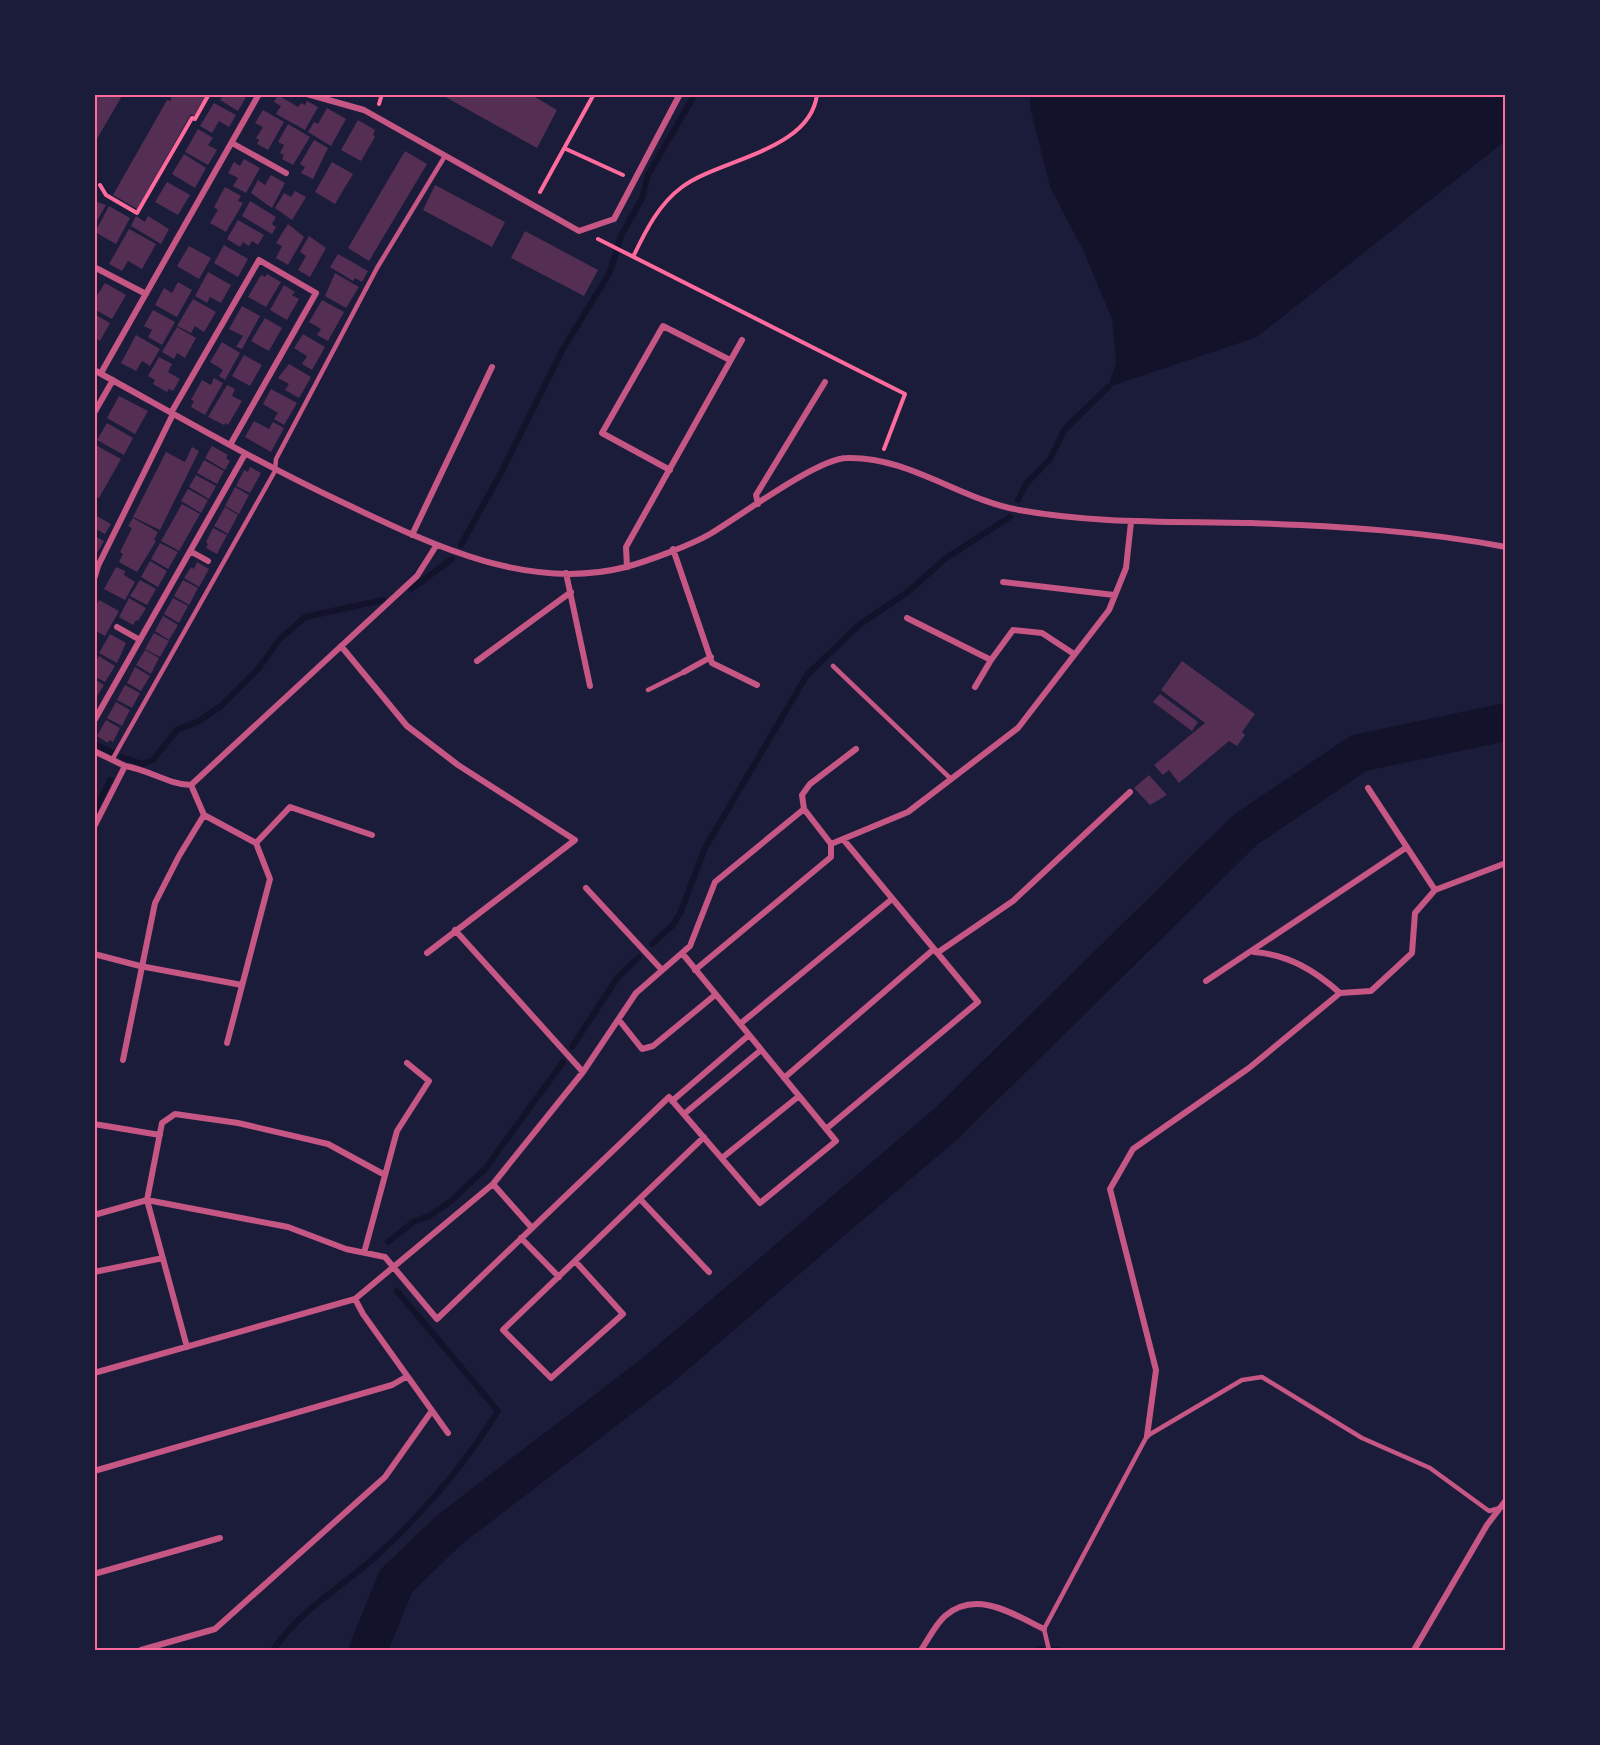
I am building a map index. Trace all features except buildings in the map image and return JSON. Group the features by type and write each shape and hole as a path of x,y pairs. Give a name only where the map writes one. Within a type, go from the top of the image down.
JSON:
{"street":[{"path":"259,94 146,294 98,371 275,471 436,546 479,560 543,573 627,567 705,537 801,477 843,457 879,461 1015,510 1131,522 1250,523 1399,531 1506,547"},
{"path":"307,94 364,110 579,231 614,219 680,94"},
{"path":"232,143 286,173"},
{"path":"94,579 98,566 172,413 259,260 316,293 230,446"},
{"path":"94,267 146,294"},
{"path":"670,470 602,434 663,326 730,360"},
{"path":"627,567 626,547 742,340"},
{"path":"412,535 492,367"},
{"path":"94,413 113,380"},
{"path":"758,504 756,495 825,382"},
{"path":"94,721 245,454"},
{"path":"831,844 908,812 1018,728 1109,610 1126,568 1131,522"},
{"path":"94,751 125,766 146,770 176,784 191,785 417,576 436,546"},
{"path":"673,549 712,663 757,685"},
{"path":"190,551 208,561"},
{"path":"566,573 590,686"},
{"path":"1003,582 1114,595"},
{"path":"477,661 570,592"},
{"path":"907,618 991,660"},
{"path":"117,627 140,640"},
{"path":"975,687 1013,630 1042,633 1074,654"},
{"path":"341,646 406,726 458,765 574,840 427,953"},
{"path":"684,672 711,657"},
{"path":"695,970 831,857 831,844 804,809 802,795 810,784 856,749"},
{"path":"94,827 125,766"},
{"path":"191,785 204,815 256,843 270,879 227,1043"},
{"path":"1368,788 1435,890"},
{"path":"784,1078 936,951 1013,901 1130,792"},
{"path":"256,843 290,807 372,835"},
{"path":"94,1373 355,1299 493,1184 583,1072 636,993 690,946 715,882 804,809"},
{"path":"123,1060 140,966 155,903 178,856 204,815"},
{"path":"826,1129 978,1002 843,839"},
{"path":"1206,981 1407,847"},
{"path":"1147,1436 1156,1370 1110,1189 1133,1149 1249,1068 1340,993 1371,991 1412,953 1415,913 1435,890 1506,864"},
{"path":"586,888 663,970"},
{"path":"740,1024 892,899"},
{"path":"455,930 583,1072"},
{"path":"1253,951 1294,960 1320,975 1340,993"},
{"path":"94,1215 147,1200 288,1227 346,1249 386,1257 437,1319 669,1097 760,1203 836,1141 681,953"},
{"path":"94,954 140,966 242,985"},
{"path":"619,1020 642,1049 653,1046 715,994"},
{"path":"672,1101 749,1035"},
{"path":"684,1114 761,1050"},
{"path":"364,1252 397,1131 429,1081 407,1063"},
{"path":"722,1158 799,1096"},
{"path":"187,1347 147,1200 162,1123 175,1114 238,1123 328,1144 386,1175"},
{"path":"94,1124 160,1135"},
{"path":"576,1261 623,1314 551,1378 503,1330 704,1137"},
{"path":"493,1184 532,1228"},
{"path":"640,1198 709,1272"},
{"path":"521,1238 559,1278"},
{"path":"94,1272 163,1258"},
{"path":"355,1299 406,1377 448,1433"},
{"path":"94,1471 393,1385 406,1377"},
{"path":"141,1650 215,1629 385,1477 431,1412"},
{"path":"1414,1650 1487,1525 1504,1507 1506,1500"},
{"path":"94,1574 220,1538"},
{"path":"921,1650 945,1616 973,1603 994,1605 1044,1629"}],"lane":[{"path":"112,760 275,471 276,459 376,268 445,156"},
{"path":"833,666 951,779"},
{"path":"648,690 684,672"},
{"path":"1049,1650 1044,1629 1147,1436 1242,1380 1262,1377 1362,1438 1430,1468 1489,1511 1504,1507"}],"path":[{"path":"100,185 106,195 137,213 192,118 195,119 209,94"},
{"path":"379,104 382,94"},
{"path":"540,192 594,94"},
{"path":"634,255 654,218 674,194 699,177 792,135 807,120 817,94"},
{"path":"566,148 625,176"},
{"path":"617,247 905,394 879,461"}],"shaded area":[{"path":"1030,95 1505,95 1505,141 1257,337 1108,387 1116,363 1112,319 1084,252 1050,187 1030,107"}],"waterway":[{"path":"461,545 502,471 563,349 610,272 621,236 642,198 648,175 695,94"},
{"path":"1018,500 1026,484 1050,459 1065,429 1108,387"},
{"path":"652,944 673,925 681,911 705,848 807,675 859,625 909,591 946,558 1010,517"},
{"path":"411,589 452,559"},
{"path":"122,757 142,764 153,760 177,730 199,721 221,706 258,669 280,639 305,617 383,600"},
{"path":"368,1650 396,1581 449,1530 658,1370 947,1123 1245,830 1359,753 1506,722"},
{"path":"94,744 113,753"},
{"path":"94,812 110,780"},
{"path":"572,1047 618,977 639,957"},
{"path":"388,1242 413,1222 429,1216 450,1202 485,1169 563,1062"},
{"path":"273,1650 295,1623 374,1558 409,1524 471,1451 498,1411 397,1291"},
{"path":"1053,1650 1058,1650"}]}
